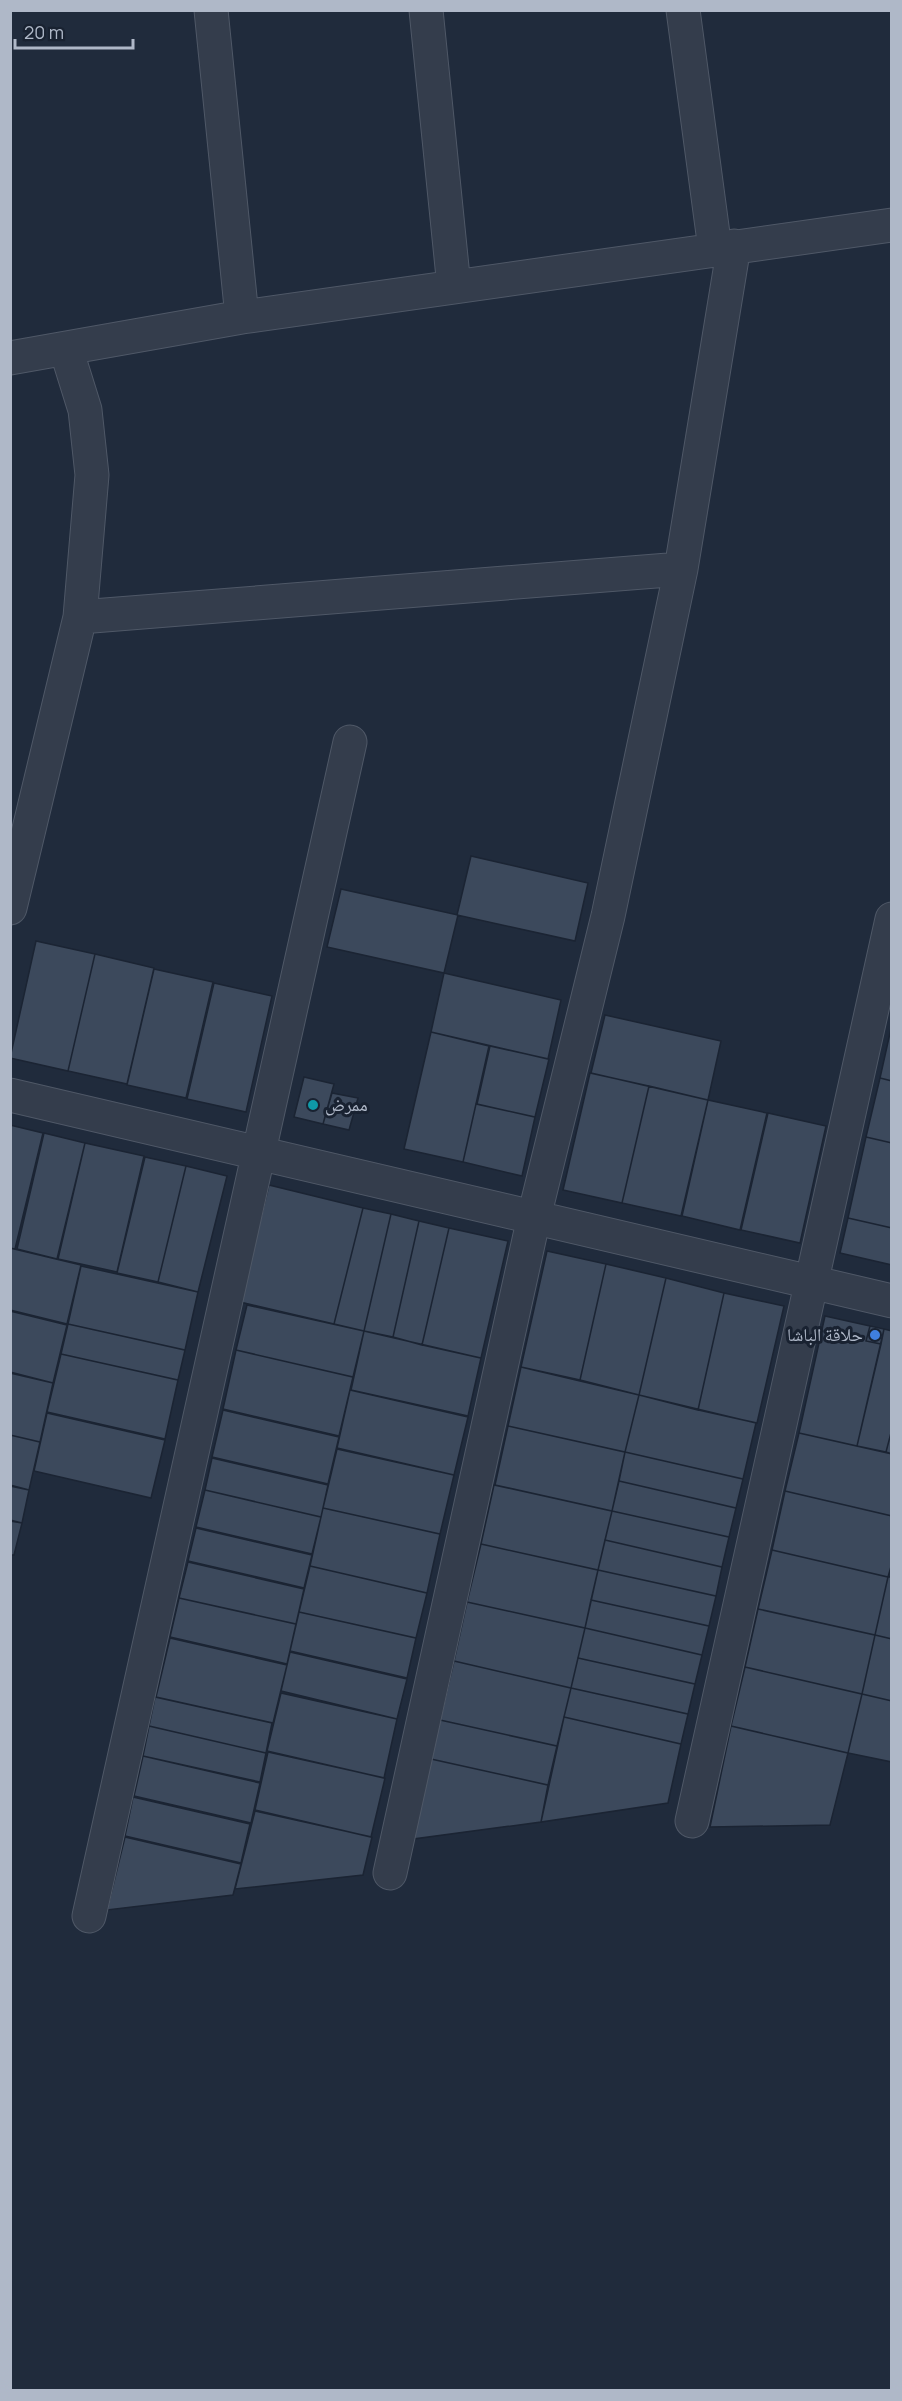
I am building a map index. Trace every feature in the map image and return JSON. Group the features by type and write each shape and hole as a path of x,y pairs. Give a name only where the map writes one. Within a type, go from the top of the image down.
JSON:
{"street":[{"path":"211,10 243,317"},
{"path":"426,10 454,287"},
{"path":"390,1874 534,1217 608,916 681,569 725,247 683,10"},
{"path":"10,358 243,317 891,225"},
{"path":"10,908 80,617 92,475 85,410 66,349"},
{"path":"80,617 681,569"},
{"path":"89,1916 351,742"},
{"path":"692,1821 891,919"},
{"path":"10,1095 891,1301"}],"building":[{"path":"471,856 588,883 575,941 457,915"},
{"path":"341,889 458,915 444,973 327,947"},
{"path":"36,941 95,954 68,1071 10,1058"},
{"path":"95,954 154,968 127,1084 68,1071"},
{"path":"154,969 213,982 186,1098 127,1085"},
{"path":"444,973 561,1000 548,1059 431,1032"},
{"path":"214,983 272,996 246,1112 187,1099"},
{"path":"605,1015 721,1041 708,1100 591,1073"},
{"path":"892,1024 892,1081 880,1078"},
{"path":"431,1032 489,1046 463,1162 404,1149"},
{"path":"490,1046 549,1059 535,1117 477,1104"},
{"path":"590,1073 649,1086 622,1203 563,1190"},
{"name":"ممرض","path":"304,1077 334,1084 323,1124 294,1117"},
{"path":"880,1078 892,1081 892,1143 866,1137"},
{"path":"649,1086 708,1100 681,1216 622,1203"},
{"path":"332,1093 358,1098 349,1130 323,1124"},
{"path":"708,1100 767,1113 740,1230 682,1216"},
{"path":"476,1104 535,1117 522,1176 463,1162"},
{"path":"768,1113 826,1126 800,1243 741,1230"},
{"path":"10,1125 43,1133 15,1249 10,1248"},
{"path":"44,1133 85,1143 57,1259 17,1249"},
{"path":"866,1137 892,1143 892,1228 848,1218"},
{"path":"85,1143 144,1156 117,1272 58,1259"},
{"path":"145,1157 186,1166 158,1282 117,1273"},
{"path":"186,1166 227,1176 198,1292 158,1282"},
{"path":"269,1185 363,1208 334,1324 240,1302"},
{"path":"363,1208 391,1214 364,1331 334,1324"},
{"path":"391,1214 419,1221 393,1337 364,1331"},
{"path":"848,1218 892,1228 892,1265 840,1253"},
{"path":"419,1221 449,1228 422,1345 393,1337"},
{"path":"449,1228 508,1241 481,1358 422,1345"},
{"path":"10,1248 81,1265 67,1324 10,1310"},
{"path":"547,1251 606,1264 580,1380 521,1367"},
{"path":"606,1264 666,1278 639,1395 580,1380"},
{"path":"81,1266 198,1292 185,1350 68,1324"},
{"path":"666,1278 724,1293 698,1410 639,1395"},
{"path":"724,1293 784,1306 757,1423 698,1410"},
{"path":"247,1305 364,1331 353,1377 236,1350"},
{"path":"10,1311 67,1325 53,1383 10,1372"},
{"path":"825,1316 870,1326 866,1341 881,1344 857,1446 799,1433"},
{"path":"68,1324 185,1350 178,1380 61,1354"},
{"name":"حلاقة الباشا","path":"870,1326 884,1329 881,1344 866,1341"},
{"path":"884,1329 892,1331 892,1429 886,1452 857,1446"},
{"path":"364,1331 481,1358 468,1416 351,1390"},
{"path":"236,1350 353,1377 339,1436 223,1409"},
{"path":"61,1354 178,1380 165,1439 47,1412"},
{"path":"521,1367 639,1395 625,1452 508,1426"},
{"path":"10,1373 53,1383 40,1442 10,1435"},
{"path":"350,1390 468,1417 454,1475 337,1448"},
{"path":"639,1395 756,1423 743,1479 625,1452"},
{"path":"223,1410 339,1437 328,1484 212,1457"},
{"path":"47,1413 165,1440 151,1498 34,1471"},
{"path":"508,1426 625,1452 612,1511 495,1485"},
{"path":"892,1429 892,1454 886,1452"},
{"path":"799,1433 892,1454 892,1516 785,1491"},
{"path":"10,1435 40,1442 29,1490 10,1485"},
{"path":"337,1449 454,1475 440,1534 323,1508"},
{"path":"625,1452 743,1479 736,1508 619,1481"},
{"path":"212,1458 328,1485 321,1517 205,1490"},
{"path":"619,1481 736,1508 729,1537 612,1511"},
{"path":"494,1485 612,1511 598,1570 481,1544"},
{"path":"10,1486 29,1490 22,1523 10,1520"},
{"path":"205,1490 321,1517 312,1554 196,1527"},
{"path":"785,1491 892,1516 892,1563 888,1577 772,1550"},
{"path":"323,1508 440,1534 427,1593 310,1566"},
{"path":"612,1511 729,1537 722,1567 605,1540"},
{"path":"10,1521 22,1523 14,1555 10,1555"},
{"path":"196,1528 312,1555 304,1588 188,1561"},
{"path":"605,1540 722,1567 716,1596 598,1570"},
{"path":"481,1544 598,1570 585,1628 467,1602"},
{"path":"772,1550 888,1577 875,1635 758,1609"},
{"path":"188,1562 304,1589 296,1624 179,1598"},
{"path":"310,1566 427,1593 416,1638 299,1612"},
{"path":"598,1570 716,1596 709,1626 591,1600"},
{"path":"888,1577 892,1577 892,1639 875,1635"},
{"path":"179,1598 296,1624 287,1664 170,1637"},
{"path":"591,1600 709,1626 702,1655 585,1628"},
{"path":"467,1602 585,1628 571,1688 454,1661"},
{"path":"758,1609 875,1635 862,1694 745,1667"},
{"path":"299,1612 416,1638 407,1678 290,1651"},
{"path":"585,1628 702,1655 695,1684 578,1658"},
{"path":"875,1635 892,1639 892,1701 862,1694"},
{"path":"170,1638 287,1665 273,1723 156,1697"},
{"path":"290,1652 407,1679 397,1719 281,1691"},
{"path":"578,1658 695,1684 688,1714 571,1688"},
{"path":"454,1661 571,1688 557,1746 440,1720"},
{"path":"745,1667 862,1694 848,1753 731,1726"},
{"path":"571,1688 688,1714 681,1744 564,1717"},
{"path":"281,1693 397,1719 384,1778 267,1751"},
{"path":"862,1694 892,1701 892,1762 848,1753"},
{"path":"155,1697 272,1723 266,1753 149,1726"},
{"path":"564,1717 681,1744 668,1803 541,1822"},
{"path":"440,1720 557,1746 548,1785 431,1759"},
{"path":"149,1726 266,1753 260,1782 143,1756"},
{"path":"731,1726 848,1753 830,1825 710,1827"},
{"path":"268,1752 385,1778 371,1837 255,1810"},
{"path":"143,1756 260,1783 251,1823 134,1796"},
{"path":"431,1759 548,1785 541,1822 413,1839"},
{"path":"133,1797 250,1824 241,1863 125,1836"},
{"path":"255,1811 372,1837 363,1875 235,1889"},
{"path":"125,1837 241,1864 233,1895 107,1910"}],"place":[{"name":"ممرض","path":"313,1105"},
{"name":"حلاقة الباشا","path":"875,1335"}]}
